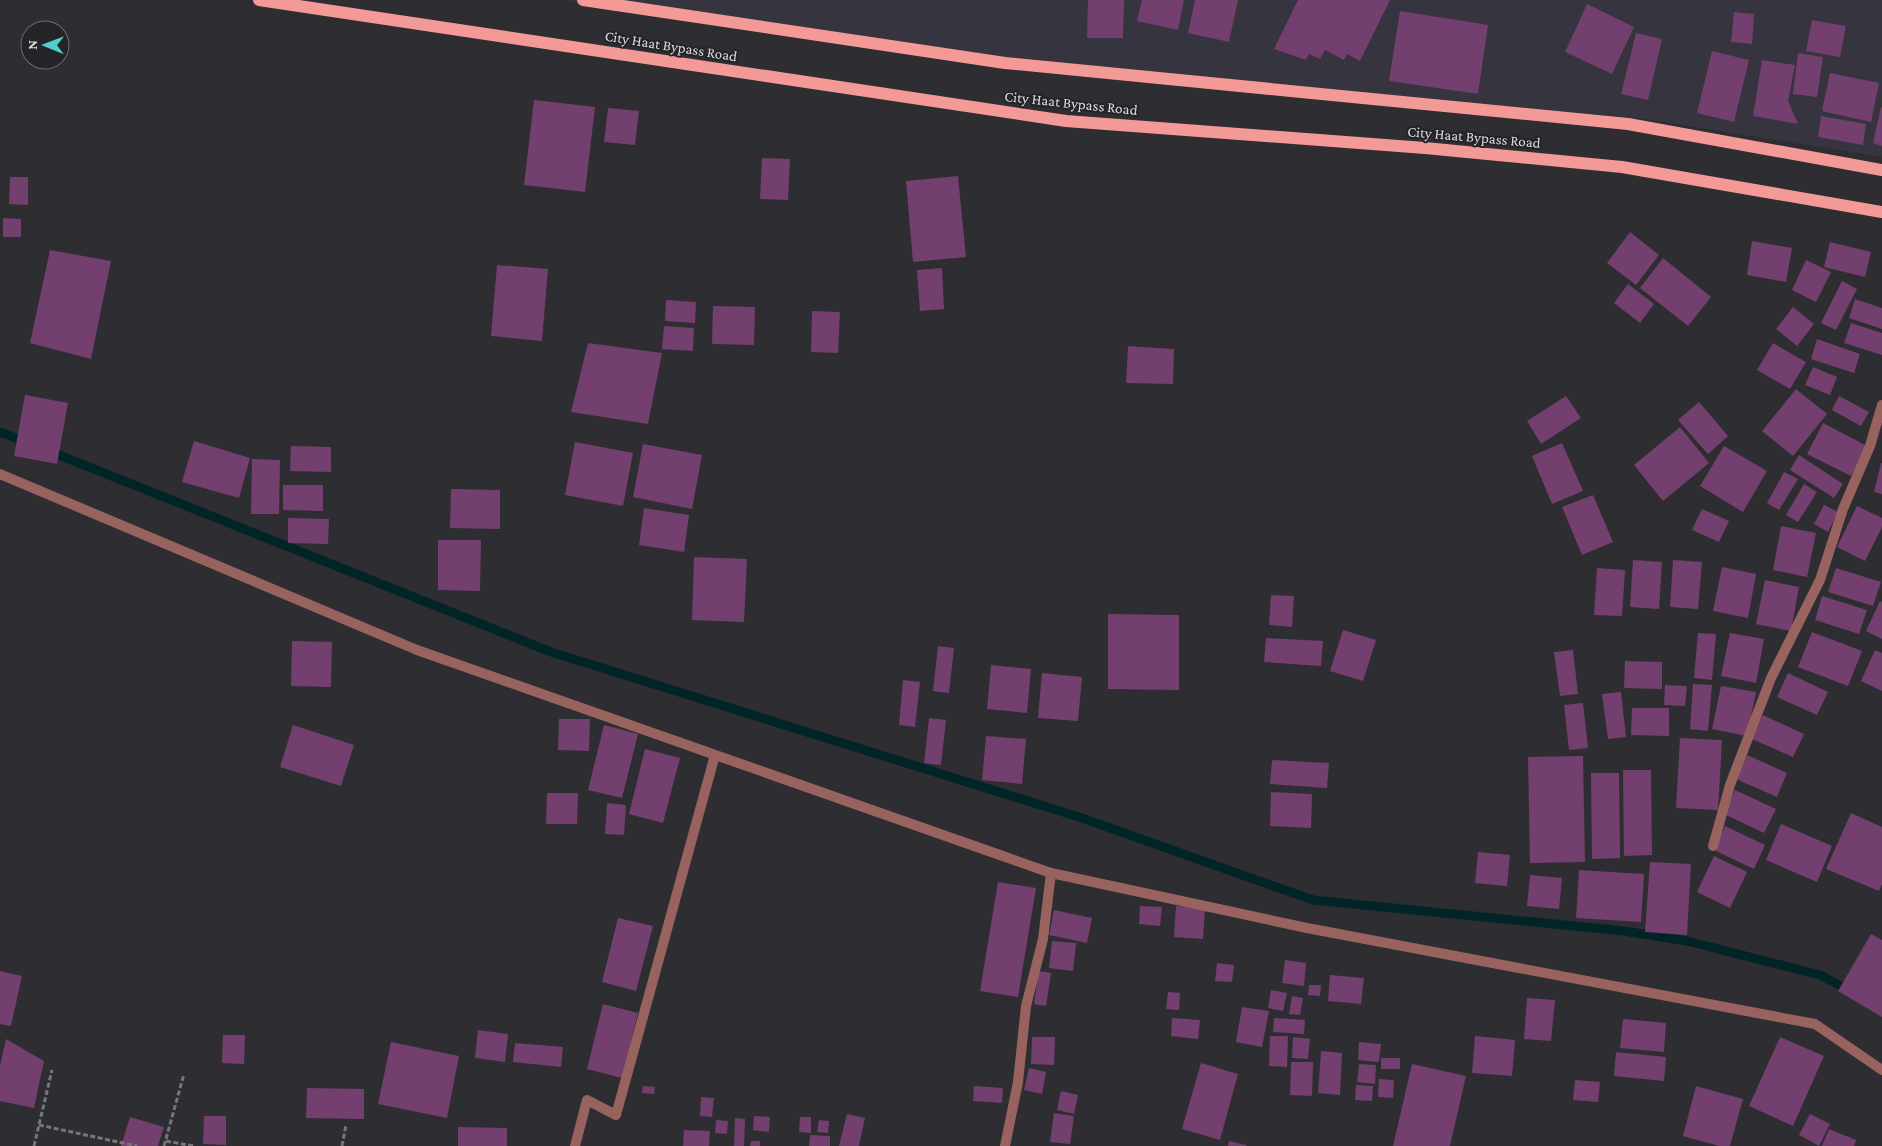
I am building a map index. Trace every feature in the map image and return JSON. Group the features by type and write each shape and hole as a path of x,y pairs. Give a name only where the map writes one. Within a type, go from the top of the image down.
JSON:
{"main road":[{"name":"City Haat Bypass Road","path":"259,0 1066,122 1425,148 1622,166 1882,212"},
{"name":"City Haat Bypass Road","path":"583,0 1005,63 1628,124 1882,170"}],"street":[{"path":"1714,846 1734,776 1771,678 1820,580 1843,509 1870,446 1882,405"},
{"path":"0,474 417,650 1051,873 1307,928 1815,1024 1882,1070"},
{"path":"575,1146 587,1100 616,1115 715,755"},
{"path":"1005,1146 1018,1082 1026,1006 1043,939 1051,873"}],"path":[{"path":"34,1146 52,1070"},
{"path":"164,1146 184,1074"},
{"path":"39,1125 137,1146"},
{"path":"342,1146 346,1125"},
{"path":"166,1141 193,1146"}],"shaded area":[{"path":"565,0 1882,0 1882,157 1645,119 1011,67"}],"building":[{"path":"1088,0 1124,0 1123,38 1087,38"},
{"path":"1142,0 1184,0 1178,30 1137,21"},
{"path":"1195,0 1238,0 1229,42 1188,33"},
{"path":"1298,0 1390,0 1360,61 1347,54 1344,60 1325,50 1320,59 1309,54 1306,60 1274,49"},
{"path":"1587,4 1634,27 1612,74 1565,52"},
{"path":"1400,11 1488,25 1478,94 1389,81"},
{"path":"1734,12 1754,14 1752,44 1731,42"},
{"path":"1812,20 1846,26 1840,57 1806,51"},
{"path":"1636,33 1662,39 1648,100 1621,94"},
{"path":"1712,51 1749,60 1734,122 1697,113"},
{"path":"1798,53 1823,57 1817,97 1793,94"},
{"path":"1762,60 1795,65 1788,101 1798,124 1753,116"},
{"path":"1830,73 1879,83 1871,122 1822,111"},
{"path":"534,100 595,107 585,192 524,185"},
{"path":"1882,107 1882,146 1873,143"},
{"path":"608,108 639,111 635,145 604,142"},
{"path":"1821,116 1866,124 1863,145 1818,137"},
{"path":"762,158 790,159 788,200 760,199"},
{"path":"958,176 966,257 913,262 906,181"},
{"path":"10,177 28,177 28,205 9,204"},
{"path":"3,218 21,219 21,237 3,237"},
{"path":"1630,232 1659,255 1636,285 1607,263"},
{"path":"1752,241 1792,248 1786,282 1747,275"},
{"path":"1830,242 1871,252 1865,277 1824,267"},
{"path":"50,250 111,261 91,359 30,343"},
{"path":"1663,258 1711,297 1688,326 1640,288"},
{"path":"1806,260 1831,272 1816,302 1792,290"},
{"path":"497,265 548,269 542,341 491,336"},
{"path":"942,268 944,309 920,311 917,270"},
{"path":"1842,281 1857,289 1836,330 1821,323"},
{"path":"1628,284 1654,304 1640,323 1614,303"},
{"path":"1855,299 1882,308 1882,329 1849,318"},
{"path":"666,300 696,302 695,323 665,321"},
{"path":"713,306 755,307 754,345 712,344"},
{"path":"1793,307 1814,324 1797,346 1776,329"},
{"path":"812,311 840,312 838,353 811,352"},
{"path":"1851,323 1882,333 1882,355 1844,343"},
{"path":"664,326 694,328 693,351 662,349"},
{"path":"1817,339 1860,354 1854,373 1811,359"},
{"path":"588,343 662,353 648,424 571,412"},
{"path":"1773,343 1806,362 1790,389 1757,370"},
{"path":"1128,346 1174,349 1173,384 1126,383"},
{"path":"1813,367 1837,377 1830,395 1805,385"},
{"path":"1796,389 1827,414 1793,456 1762,431"},
{"path":"25,395 68,403 57,464 14,456"},
{"path":"1566,396 1581,418 1541,444 1527,421"},
{"path":"1839,396 1869,412 1861,426 1832,410"},
{"path":"1699,402 1728,436 1708,454 1678,420"},
{"path":"1823,423 1867,446 1851,476 1807,454"},
{"path":"1680,427 1709,463 1663,501 1634,465"},
{"path":"194,441 250,458 239,498 182,482"},
{"path":"575,442 633,453 623,506 565,495"},
{"path":"1562,443 1583,491 1552,504 1532,456"},
{"path":"643,444 702,455 692,509 633,497"},
{"path":"291,446 331,447 331,472 290,471"},
{"path":"1724,446 1767,471 1743,512 1700,486"},
{"path":"1799,455 1843,484 1834,498 1790,470"},
{"path":"252,459 280,460 279,514 251,514"},
{"path":"1882,463 1882,494 1874,492"},
{"path":"1784,472 1798,479 1779,510 1767,503"},
{"path":"1804,484 1817,492 1798,522 1786,515"},
{"path":"283,485 323,485 323,511 283,510"},
{"path":"451,489 500,490 500,529 450,528"},
{"path":"1593,495 1613,542 1582,555 1562,507"},
{"path":"1824,505 1838,512 1828,532 1814,524"},
{"path":"1857,506 1882,518 1882,527 1865,561 1837,547"},
{"path":"644,508 689,515 684,552 639,545"},
{"path":"1702,509 1729,521 1719,542 1692,530"},
{"path":"288,518 329,519 328,544 288,543"},
{"path":"1781,526 1816,533 1807,577 1773,570"},
{"path":"438,540 481,540 480,591 438,590"},
{"path":"694,557 747,559 744,622 692,620"},
{"path":"1633,560 1662,562 1659,609 1630,607"},
{"path":"1673,560 1702,562 1698,609 1670,607"},
{"path":"1722,567 1756,574 1748,618 1713,611"},
{"path":"1597,568 1625,570 1622,616 1594,615"},
{"path":"1836,568 1881,582 1873,606 1828,592"},
{"path":"1765,580 1799,587 1791,631 1756,624"},
{"path":"1271,595 1294,596 1292,627 1269,625"},
{"path":"1822,596 1867,610 1859,634 1815,620"},
{"path":"1880,601 1882,602 1882,639 1866,631"},
{"path":"1108,614 1179,615 1179,690 1108,689"},
{"path":"1343,630 1376,640 1363,681 1330,671"},
{"path":"1812,632 1862,651 1848,686 1798,667"},
{"path":"1698,633 1716,634 1712,680 1694,678"},
{"path":"1730,633 1764,639 1756,683 1721,676"},
{"path":"1266,638 1323,641 1321,666 1264,662"},
{"path":"292,641 332,642 331,687 291,686"},
{"path":"938,646 954,648 949,693 933,691"},
{"path":"1573,650 1578,694 1560,696 1554,652"},
{"path":"1875,650 1882,653 1882,691 1861,681"},
{"path":"1625,661 1662,662 1662,689 1624,688"},
{"path":"991,665 1031,669 1027,713 987,709"},
{"path":"1042,673 1082,677 1078,721 1038,718"},
{"path":"1788,673 1828,692 1817,715 1777,697"},
{"path":"903,680 920,682 915,727 899,725"},
{"path":"1693,684 1712,685 1708,731 1690,729"},
{"path":"1665,685 1687,686 1685,706 1664,705"},
{"path":"1721,686 1756,692 1747,736 1712,729"},
{"path":"1621,692 1626,737 1608,739 1602,694"},
{"path":"1583,703 1588,748 1569,750 1564,705"},
{"path":"1632,708 1669,708 1669,736 1631,735"},
{"path":"1763,715 1804,734 1793,757 1752,739"},
{"path":"929,718 946,720 941,765 924,763"},
{"path":"559,719 590,719 589,751 558,750"},
{"path":"293,725 354,745 341,786 280,767"},
{"path":"604,725 638,734 622,798 588,790"},
{"path":"986,736 1026,739 1022,784 982,780"},
{"path":"1680,738 1722,740 1718,810 1676,808"},
{"path":"645,749 680,758 663,823 629,814"},
{"path":"1747,755 1787,773 1777,797 1736,779"},
{"path":"1583,756 1585,862 1530,863 1528,757"},
{"path":"1272,760 1329,763 1327,788 1270,784"},
{"path":"1623,770 1651,770 1652,855 1624,856"},
{"path":"1591,773 1619,773 1620,858 1592,859"},
{"path":"1735,790 1776,809 1764,833 1724,814"},
{"path":"1271,792 1312,794 1311,828 1270,826"},
{"path":"547,793 578,793 577,824 546,824"},
{"path":"607,803 626,805 624,835 605,834"},
{"path":"1851,813 1882,827 1882,884 1879,891 1826,869"},
{"path":"1781,824 1832,846 1817,882 1766,860"},
{"path":"1725,826 1765,845 1754,869 1714,850"},
{"path":"1478,852 1510,855 1507,886 1475,883"},
{"path":"1714,856 1747,872 1730,908 1697,892"},
{"path":"1650,862 1691,864 1687,935 1645,932"},
{"path":"1579,870 1644,874 1641,922 1576,918"},
{"path":"1530,875 1562,878 1559,909 1527,906"},
{"path":"998,882 1036,888 1018,997 980,991"},
{"path":"1140,906 1162,907 1160,926 1139,924"},
{"path":"1176,906 1205,908 1203,939 1174,937"},
{"path":"1054,910 1092,918 1087,943 1049,935"},
{"path":"618,918 653,926 636,991 602,982"},
{"path":"1871,934 1882,940 1882,1017 1838,991"},
{"path":"1052,941 1076,943 1073,971 1049,968"},
{"path":"1285,960 1306,963 1304,986 1282,983"},
{"path":"1217,963 1234,965 1232,982 1215,981"},
{"path":"0,971 22,976 11,1026 0,1024"},
{"path":"1039,971 1051,973 1046,1006 1034,1004"},
{"path":"1330,975 1364,978 1361,1004 1328,1001"},
{"path":"1309,985 1321,985 1320,996 1308,995"},
{"path":"1271,990 1287,993 1283,1011 1268,1008"},
{"path":"1168,992 1180,993 1179,1010 1166,1009"},
{"path":"1292,996 1303,998 1300,1015 1289,1014"},
{"path":"1527,998 1555,1000 1551,1041 1524,1039"},
{"path":"603,1004 638,1013 622,1078 587,1069"},
{"path":"1242,1007 1269,1011 1262,1047 1236,1042"},
{"path":"1172,1018 1200,1020 1198,1039 1171,1036"},
{"path":"1274,1018 1305,1020 1304,1034 1273,1032"},
{"path":"1623,1019 1666,1023 1664,1052 1620,1048"},
{"path":"478,1030 508,1034 505,1062 475,1058"},
{"path":"223,1035 245,1035 244,1064 222,1063"},
{"path":"1270,1036 1288,1036 1287,1067 1269,1066"},
{"path":"1475,1036 1515,1040 1512,1076 1472,1073"},
{"path":"1032,1037 1055,1037 1054,1065 1031,1064"},
{"path":"1293,1037 1310,1039 1308,1059 1292,1058"},
{"path":"1780,1037 1824,1056 1793,1126 1749,1106"},
{"path":"6,1039 44,1061 34,1108 0,1101 0,1066"},
{"path":"391,1042 459,1056 447,1118 378,1104"},
{"path":"1359,1042 1381,1044 1379,1062 1358,1060"},
{"path":"515,1043 563,1047 561,1067 513,1062"},
{"path":"1321,1051 1342,1053 1340,1095 1318,1093"},
{"path":"1616,1052 1666,1057 1664,1081 1614,1076"},
{"path":"1381,1058 1400,1058 1400,1069 1381,1069"},
{"path":"1291,1062 1313,1062 1312,1096 1290,1095"},
{"path":"1201,1063 1238,1074 1220,1140 1182,1129"},
{"path":"1359,1064 1376,1065 1375,1084 1357,1082"},
{"path":"1412,1064 1466,1076 1450,1146 1393,1146"},
{"path":"1029,1068 1046,1072 1042,1094 1024,1090"},
{"path":"1379,1079 1394,1080 1393,1098 1378,1097"},
{"path":"1575,1080 1600,1082 1598,1102 1573,1100"},
{"path":"1356,1085 1373,1086 1372,1101 1355,1100"},
{"path":"643,1086 655,1087 654,1094 642,1093"},
{"path":"974,1086 1003,1088 1002,1103 973,1101"},
{"path":"1696,1086 1743,1099 1730,1146 1719,1146 1683,1136"},
{"path":"307,1088 364,1089 364,1119 306,1118"},
{"path":"1061,1091 1078,1095 1074,1114 1057,1110"},
{"path":"701,1097 714,1098 712,1117 700,1116"},
{"path":"1054,1113 1074,1116 1070,1144 1050,1142"},
{"path":"847,1114 865,1118 859,1146 839,1146"},
{"path":"1810,1114 1830,1124 1819,1146 1799,1135"},
{"path":"204,1116 226,1116 226,1145 203,1144"},
{"path":"754,1116 770,1117 769,1132 753,1130"},
{"path":"130,1117 164,1127 158,1146 121,1146"},
{"path":"800,1117 811,1117 811,1133 799,1132"},
{"path":"735,1118 745,1119 744,1146 734,1146"},
{"path":"716,1120 728,1121 727,1134 715,1133"},
{"path":"819,1120 829,1121 828,1133 817,1132"},
{"path":"458,1127 507,1128 507,1146 458,1146"},
{"path":"1829,1129 1856,1140 1854,1146 1822,1146"},
{"path":"684,1130 710,1131 709,1146 683,1146"},
{"path":"810,1135 830,1136 830,1146 809,1146"},
{"path":"751,1141 760,1141 760,1146 750,1146"},
{"path":"1229,1141 1246,1145 1246,1146 1228,1146"}],"waterway":[{"path":"0,432 28,443"},
{"path":"49,451 551,652 1079,817 1313,900 1624,931 1687,941 1820,975 1850,991"}]}
